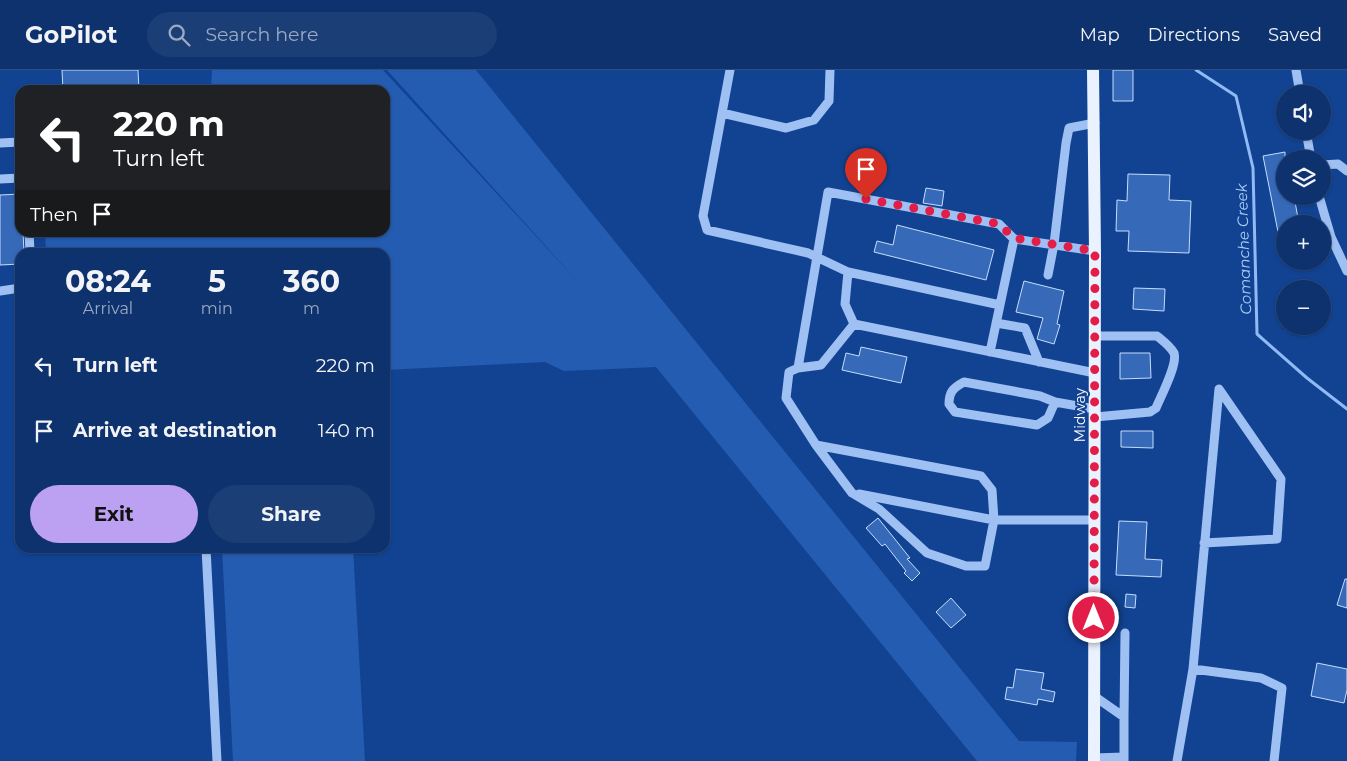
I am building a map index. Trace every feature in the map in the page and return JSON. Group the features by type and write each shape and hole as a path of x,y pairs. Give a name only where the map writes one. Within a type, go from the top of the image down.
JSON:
{"main road":[{"name":"Midway","path":"1093,70 1095,122 1094,759"}],"street":[{"path":"730,70 703,216 707,230 808,253 848,272 1000,305"},
{"path":"722,112 786,128 814,120 829,101 830,70"},
{"path":"1296,70 1298,85"},
{"path":"1048,275 1054,244 1069,128 1095,122"},
{"path":"0,143 15,142"},
{"path":"1331,164 1338,164 1347,171"},
{"path":"0,179 15,178"},
{"path":"798,368 828,192 999,224 1014,238 1095,251"},
{"path":"1322,205 1331,237 1347,272"},
{"path":"990,352 1014,238"},
{"path":"848,272 845,304 854,324"},
{"path":"0,291 15,289"},
{"path":"996,323 1025,328 1039,362"},
{"path":"816,446 981,476 992,490 994,520 985,566 966,566 928,553 879,509 852,493 816,446 786,398 788,372 798,368 821,365 854,324"},
{"path":"854,324 1095,373"},
{"path":"1055,402 1048,418 1037,425 956,412 949,404 949,396 954,387 964,382 1040,396 1095,413 1150,412 1156,408 1175,363 1174,354 1168,345 1158,336 1095,336"},
{"path":"1177,761 1193,668 1204,543 1218,398 1218,389 1281,479 1277,539 1204,543"},
{"path":"852,493 994,520 1094,520"},
{"path":"206,553 217,761"},
{"path":"1094,759 1124,759 1125,633"},
{"path":"1193,668 1261,678 1282,688 1274,761"},
{"path":"1094,696 1124,717"}],"shaded area":[{"path":"212,70 383,70 579,283 387,70 476,70 1019,741 1077,742 1076,761 977,761 656,367 564,371 545,362 390,370 390,248 46,248 45,237 390,237 390,85 211,85"},
{"path":"222,553 353,553 365,761 233,761"}],"building":[{"path":"62,70 138,70 139,85 63,85"},
{"path":"1113,70 1133,70 1133,101 1113,101"},
{"path":"1276,154 1276,205 1296,205 1297,215 1276,215 1276,222 1263,156"},
{"path":"1128,174 1170,175 1169,200 1191,201 1189,253 1128,251 1129,231 1116,231 1117,200 1127,201"},
{"path":"926,188 944,191 942,206 923,203"},
{"path":"15,194 15,237 23,237 24,248 15,248 15,264 0,265 0,195"},
{"path":"897,225 994,250 986,280 874,252 877,241 893,245"},
{"path":"1024,281 1064,291 1057,324 1060,325 1054,344 1037,339 1043,318 1016,312"},
{"path":"1134,288 1165,289 1164,311 1133,309"},
{"path":"861,347 907,357 901,383 842,370 846,353 859,356"},
{"path":"1120,353 1150,353 1151,378 1120,379"},
{"path":"1121,431 1153,431 1153,448 1121,447"},
{"path":"878,518 910,558 907,559 920,573 912,581 904,573 906,571 885,544 882,546 866,528"},
{"path":"1119,521 1147,522 1145,559 1162,560 1161,577 1116,575"},
{"path":"1345,579 1347,579 1347,608 1337,605"},
{"path":"1126,594 1136,595 1135,608 1125,607"},
{"path":"951,598 966,615 951,628 936,612"},
{"path":"1317,663 1347,669 1347,690 1344,703 1311,696"},
{"path":"1016,669 1044,673 1041,689 1055,692 1053,702 1038,699 1037,705 1005,699 1007,687 1013,688"}],"waterway":[{"name":"Comanche Creek","path":"1196,70 1236,96 1253,168 1257,334 1307,378 1347,409"}],"route":[{"path":"866,199 999,224 1014,238 1095,251 1094,618"}]}
